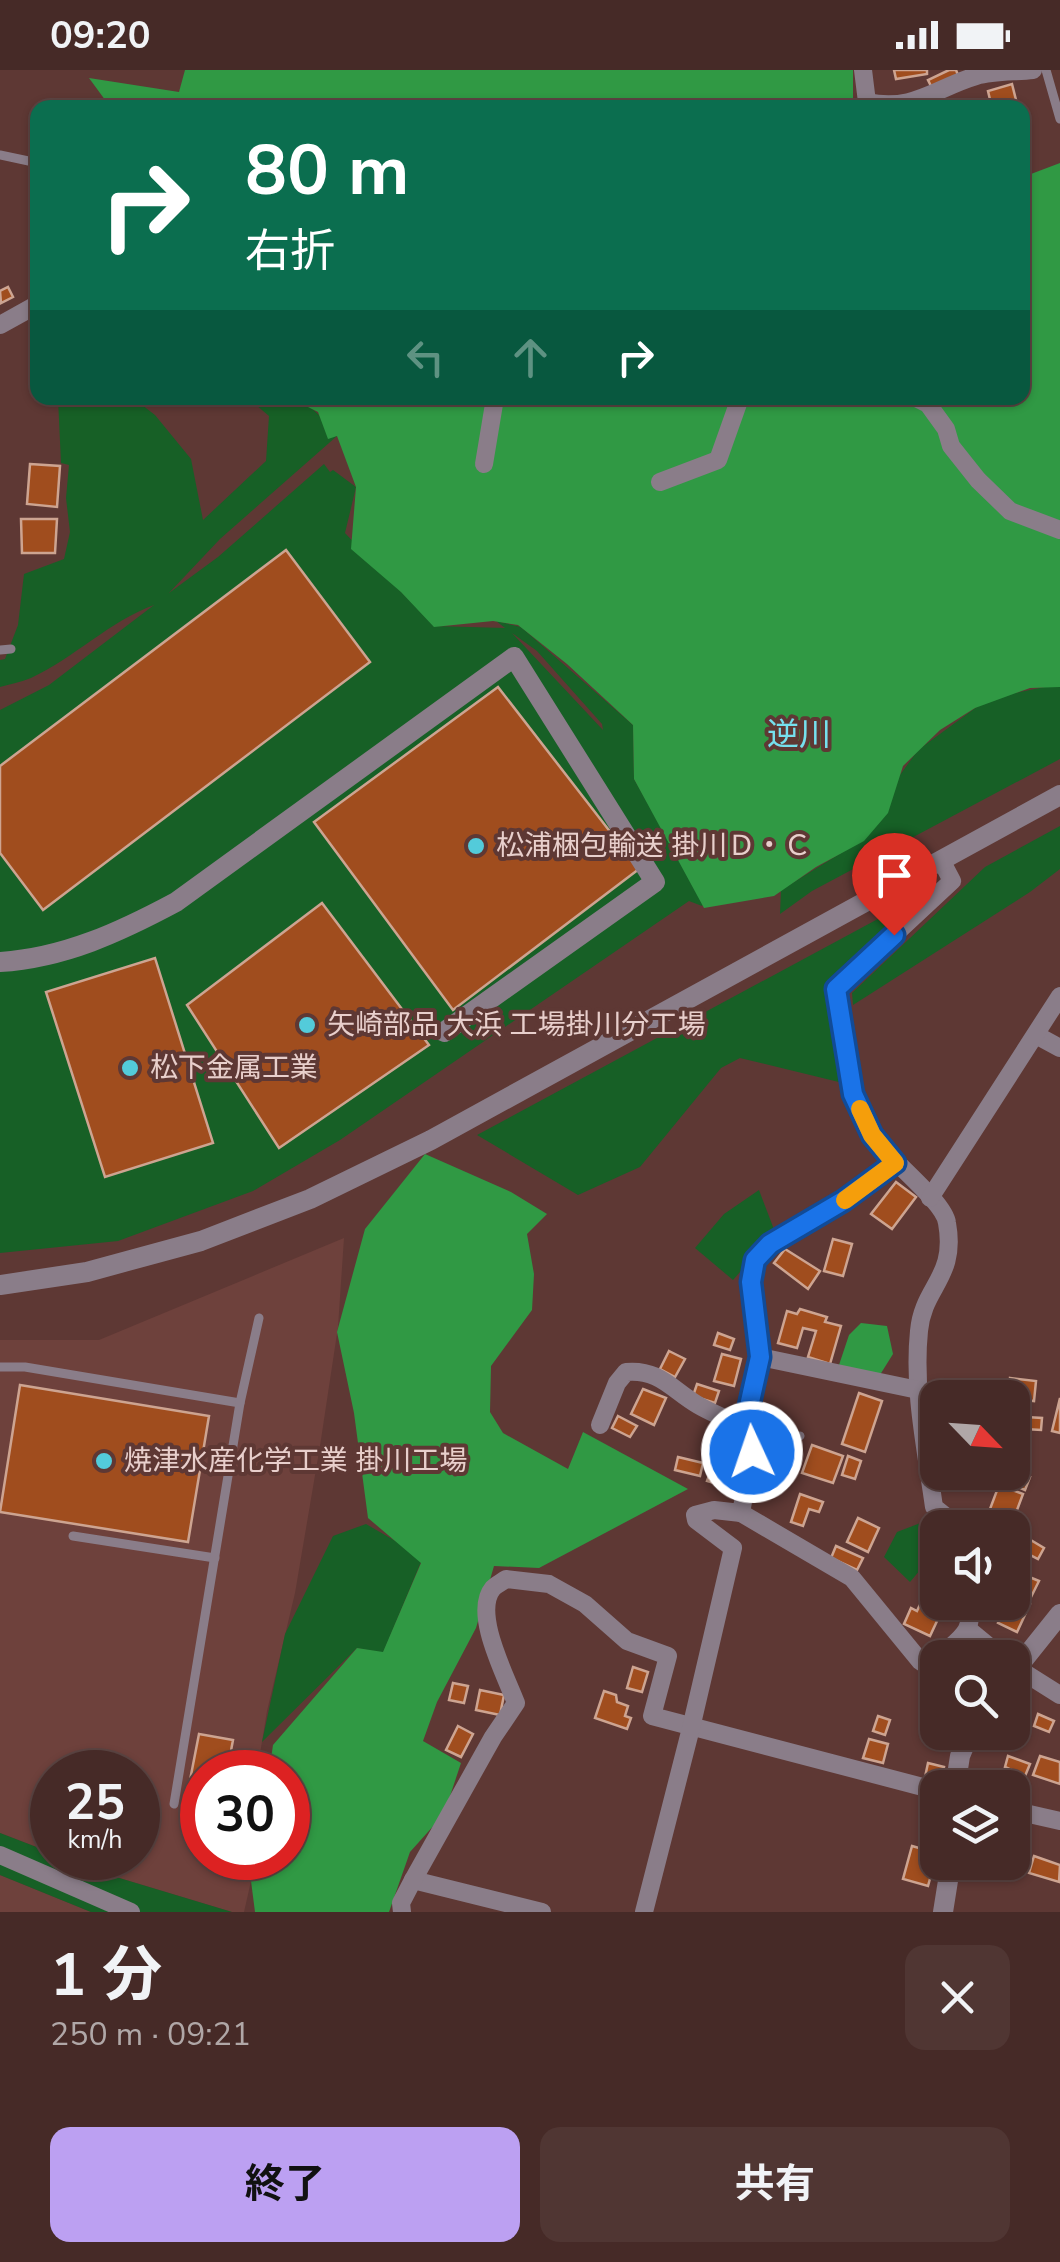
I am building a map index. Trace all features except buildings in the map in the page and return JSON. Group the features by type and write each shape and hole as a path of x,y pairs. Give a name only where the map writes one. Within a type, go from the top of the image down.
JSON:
{"street":[{"path":"863,70 867,100"},
{"path":"921,100 977,76 1033,70"},
{"path":"0,325 30,308"},
{"path":"484,464 494,405"},
{"path":"660,482 718,460 738,405"},
{"path":"929,405 946,428 951,446 1010,511 1060,530"},
{"path":"0,962 70,949 120,932 176,902 514,657 655,882 444,1032"},
{"path":"0,1285 87,1272 201,1241 310,1199 430,1140 1060,795"},
{"path":"938,1510 934,1507 918,1390 919,1329 924,1308 946,1271 950,1249 947,1217 872,1135 853,1094 836,989 952,881 941,860"},
{"path":"930,1198 1060,996"},
{"path":"1036,1035 1060,1048"},
{"path":"742,1513 752,1452 749,1406 760,1357 751,1282 755,1260 770,1244 843,1201 895,1163"},
{"path":"760,1357 918,1390"},
{"path":"600,1425 617,1383 626,1372 642,1371 672,1384 697,1405 751,1437"},
{"path":"644,1912 733,1548 696,1520 696,1514 714,1510 742,1513 852,1578 920,1662"},
{"path":"402,1912 401,1903 413,1880 516,1703 488,1628 486,1606 492,1589 506,1579 548,1584 586,1604 627,1642 668,1656 652,1716 920,1786"},
{"path":"1030,1646 1060,1614"},
{"path":"959,1640 969,1630 970,1620"},
{"path":"969,1630 981,1640"},
{"path":"1030,1677 1060,1694"},
{"path":"1030,1814 1060,1821"},
{"path":"0,1854 131,1912"},
{"path":"413,1880 542,1912"},
{"path":"943,1912 948,1880"}],"lane":[{"path":"1046,70 1060,120"},
{"path":"0,155 30,161"},
{"path":"174,1804 240,1403 259,1318"},
{"path":"0,1367 25,1366 240,1403"},
{"path":"751,1437 800,1436"},
{"path":"73,1536 215,1558"}],"shaded area":[{"path":"344,1238 338,1327 320,1446 295,1593 261,1750 180,1750 180,1880 251,1880 244,1912 232,1912 126,1880 160,1880 160,1750 30,1750 30,1845 0,1833 0,1340 99,1340"},
{"path":"0,1875 91,1912 0,1912"}],"green space":[{"path":"185,70 853,70 853,100 105,100 89,78 179,92"},
{"path":"1060,163 1060,687 1030,688 975,708 940,730 903,766 888,813 864,841 774,896 704,908 634,779 633,725 518,625 493,621 434,627 351,549 356,487 337,436 328,439 318,412 304,405 1030,405 1030,174"},
{"path":"58,405 142,405 191,459 203,520 266,461 269,416 256,405 308,406 337,436 220,539 169,593 218,557 324,464 356,487 345,533 434,626 505,628 496,621 521,627 633,725 634,779 704,902 702,906 689,901 340,1140 253,1191 118,1241 0,1253 0,710 49,685 154,605 122,620 47,670 0,687 0,660 5,659 18,625 24,574 64,559 70,532 66,498 69,465 61,463","holes":["512,633 537,651 602,724 603,730"]},
{"path":"1060,684 1060,759 812,891 780,914 781,890 846,850 918,750 989,698"},
{"path":"1060,826 1060,869 853,1005 852,993 985,867"},
{"path":"939,886 831,989 847,1084 740,1058 721,1068 640,1167 578,1195 477,1135"},
{"path":"425,1154 511,1192 547,1214 527,1234 534,1274 532,1310 491,1366 490,1412 503,1433 568,1469 583,1432 688,1489 539,1568 494,1566 476,1628 437,1702 423,1741 461,1763 444,1814 410,1852 389,1912 255,1912 251,1880 310,1880 310,1750 272,1750 273,1745 357,1648 383,1652 421,1563 368,1518 354,1413 337,1332 365,1229"},
{"path":"759,1190 775,1232 733,1280 695,1248 724,1214"},
{"path":"861,1323 887,1326 893,1354 878,1378 839,1365 849,1335"},
{"path":"920,1523 920,1570 910,1582 884,1557 897,1532"},
{"path":"366,1524 423,1557 383,1653 357,1648 262,1742 285,1634 333,1536"},
{"path":"0,1833 30,1845 30,1880 126,1880 232,1912 91,1912 0,1875"}],"slow traffic":[{"path":"845,1200 895,1163 872,1135 860,1109"}],"place":[{"name":"松浦梱包輸送 掛川Ｄ・Ｃ","path":"476,846"},
{"name":"矢崎部品 大浜 工場掛川分工場","path":"307,1025"},
{"name":"松下金属工業","path":"130,1068"},
{"name":"焼津水産化学工業 掛川工場","path":"104,1461"}],"district":[{"name":"逆川","path":"799,734"}],"route":[{"path":"752,1452 749,1406 760,1357 751,1282 755,1260 770,1244 843,1201 895,1163 872,1135 853,1094 836,989 894,935"}]}
